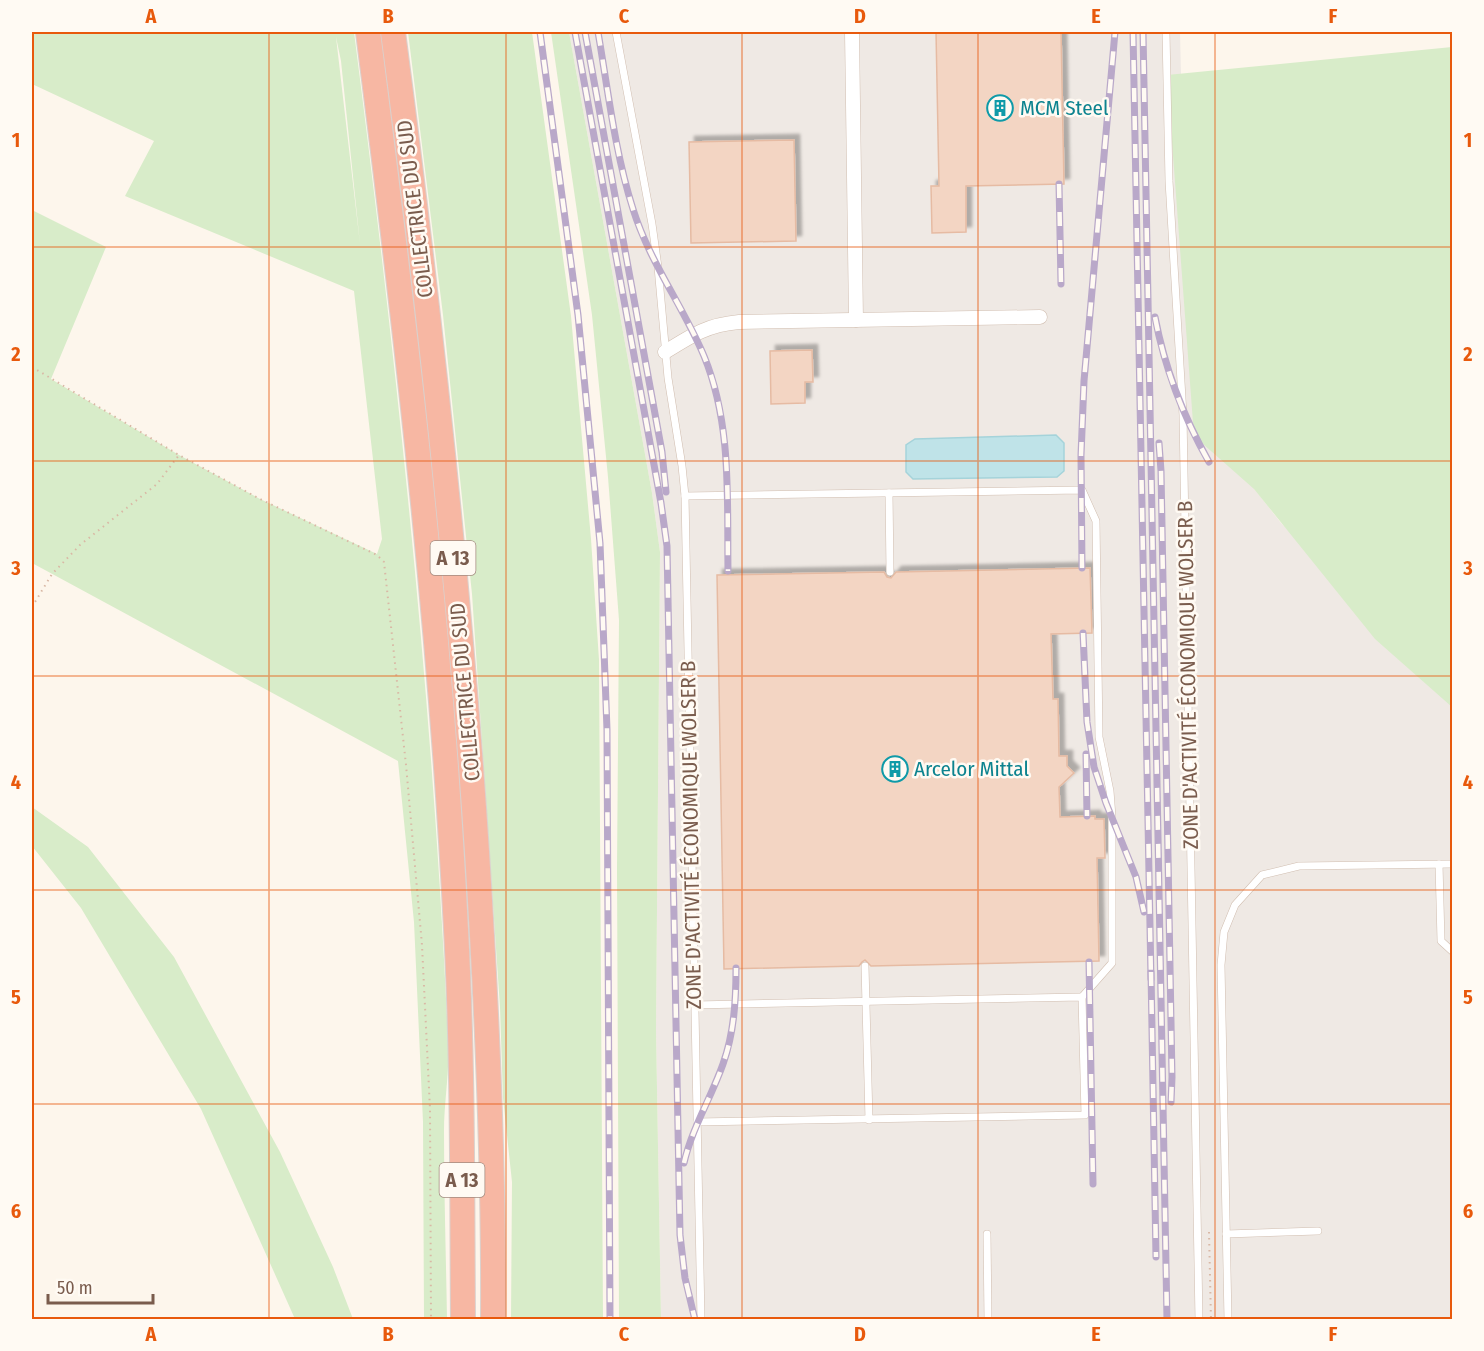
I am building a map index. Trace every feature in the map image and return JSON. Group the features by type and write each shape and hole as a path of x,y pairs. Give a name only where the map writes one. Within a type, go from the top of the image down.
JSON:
{"highway":[{"name":"COLLECTRICE DU SUD","path":"368,32 390,201 418,453 442,713 461,1041 463,1320"},
{"name":"COLLECTRICE DU SUD","path":"393,32 414,189 442,440 468,715 489,1087 493,1320"}],"street":[{"path":"852,32 856,320"},
{"path":"665,352 694,334 717,324 1040,317"}],"lane":[{"name":"ZONE D'ACTIVITÉ ÉCONOMIQUE WOLSER B","path":"616,32 652,224 665,352 685,496 700,1320"},
{"name":"ZONE D'ACTIVITÉ ÉCONOMIQUE WOLSER B","path":"1166,32 1169,181 1184,415 1199,1320"},
{"path":"685,496 1082,490 1096,521 1099,737 1110,791 1112,817 1112,963 1082,997 1085,1115 697,1122"},
{"path":"889,493 890,572"},
{"path":"1439,864 1442,940 1452,951"},
{"path":"1228,1320 1221,965 1224,932 1235,905 1262,875 1299,866 1452,864"},
{"path":"866,966 869,1120"},
{"path":"695,1005 1082,997"},
{"path":"1226,1234 1318,1231"},
{"path":"987,1234 988,1320"}],"path":[{"path":"32,367 179,455 294,517 377,555 384,562 406,765 422,945 432,1183 431,1320"},
{"path":"32,607 52,574 80,545 157,484 179,455"}],"shaded area":[{"path":"569,32 1180,32 1185,247 1210,432 1281,523 1452,691 1452,1319 661,1319 656,1030 660,552 652,493"}],"green space":[{"path":"32,32 354,32 399,409 433,787 448,1051 444,1131 447,1319 424,1319 423,1122 414,922 398,761 32,563 32,210 106,247 51,379 179,455 260,499 377,554 382,539 354,291 125,196 154,141 32,84","holes":["336,37 341,61 360,244"]},
{"path":"408,32 532,32 571,316 591,539 599,660 603,1319 511,1319 512,1182 503,1098 500,1007 472,594 443,315"},
{"path":"551,32 569,32 652,493 660,552 656,1030 661,1319 619,1319 617,870 619,620 592,315"},
{"path":"1452,47 1452,707 1375,639 1254,489 1194,436 1167,75"},
{"path":"32,807 88,847 174,957 280,1152 333,1267 353,1319 295,1319 201,1109 81,908 32,846"}],"water":[{"path":"1056,435 1064,443 1064,471 1057,477 913,479 906,472 906,445 915,439"}],"building":[{"name":"MCM Steel","path":"936,32 1061,32 1064,184 966,186 966,232 932,233 931,186 939,186"},
{"path":"794,140 796,241 691,243 689,142"},
{"path":"812,350 813,382 805,382 805,403 771,404 770,351"},
{"name":"Arcelor Mittal","path":"1090,568 1092,633 1051,634 1053,699 1058,699 1059,756 1067,756 1067,766 1074,773 1059,787 1060,817 1095,816 1095,819 1104,819 1105,858 1097,858 1099,961 871,966 865,960 859,966 724,969 717,575 884,572 887,577 891,578 896,572"}],"railway":[{"path":"540,32 578,315 600,543 607,730 610,1320"},
{"path":"575,32 667,546 680,1235 685,1278 695,1320"},
{"path":"585,32 662,452 666,492"},
{"path":"598,32 617,144 633,209 648,247 696,337 713,382 724,435 728,571"},
{"path":"1082,568 1081,455 1084,381 1115,32"},
{"path":"1133,32 1151,979"},
{"path":"1143,32 1167,1320"},
{"path":"1059,184 1061,284"},
{"path":"1155,317 1164,356 1176,392 1209,462"},
{"path":"1159,443 1171,1102"},
{"path":"1083,633 1087,722 1094,767 1136,877 1144,912"},
{"path":"1086,754 1087,816"},
{"path":"1089,962 1093,1184"},
{"path":"684,1163 730,1041 736,993 736,968"},
{"path":"1151,972 1156,1257"}],"place":[{"name":"MCM Steel","path":"1000,108"},
{"name":"Arcelor Mittal","path":"895,769"}]}
